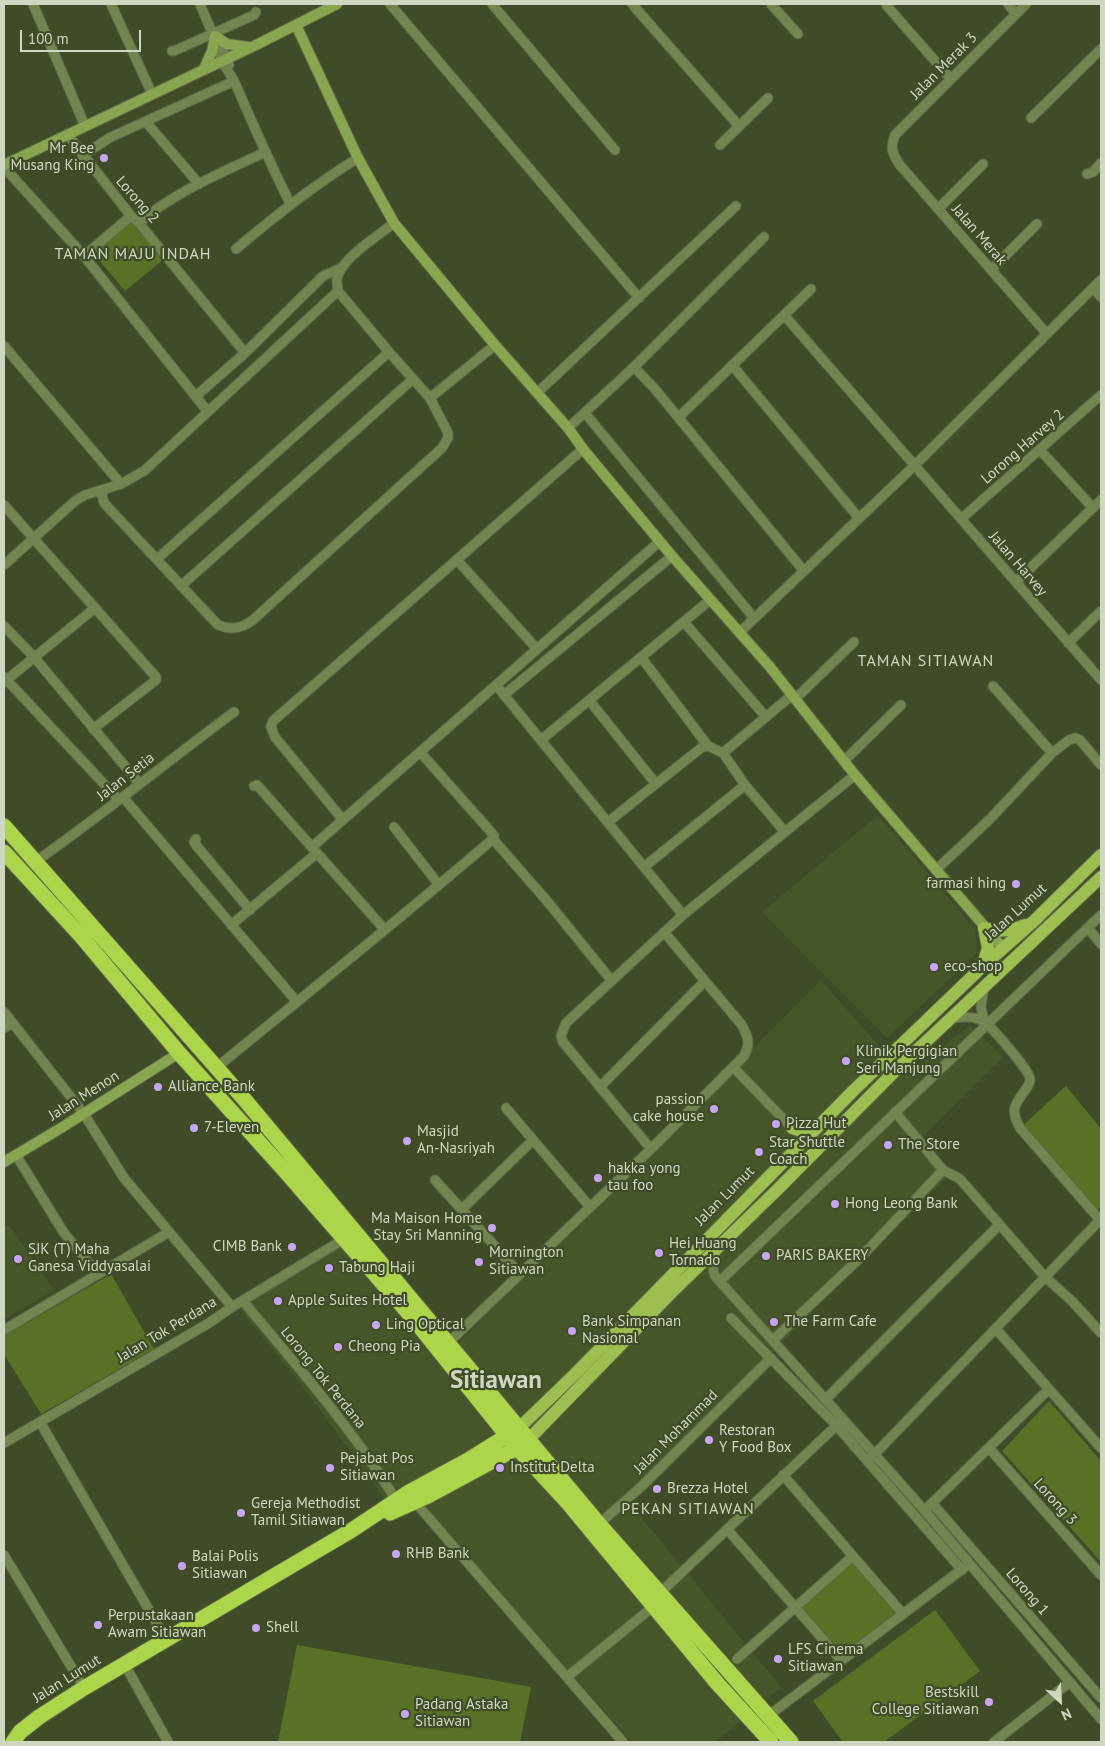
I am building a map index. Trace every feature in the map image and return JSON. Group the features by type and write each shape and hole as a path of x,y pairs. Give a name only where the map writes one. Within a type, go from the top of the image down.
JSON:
{"highway":[{"path":"4,826 331,1201 448,1343 568,1503 791,1742"},
{"path":"4,836 10,846 4,854 81,936 179,1053 285,1171 518,1438 599,1524 718,1683 771,1742"},
{"path":"35,862 32,871 34,875 70,915 81,936"},
{"path":"135,974 144,997 180,1040 182,1048 179,1053"},
{"path":"216,1068 215,1077 218,1083 244,1114 285,1171"},
{"name":"Jalan Lumut","path":"13,1742 20,1732 39,1717 84,1688 167,1641 352,1530 396,1500 518,1438"},
{"name":"Jalan Lumut","path":"352,1530 415,1502 518,1438"}],"main road":[{"name":"Jalan Lumut","path":"518,1438 540,1409 853,1091 1002,948 1034,921 1101,855"},
{"name":"Jalan Lumut","path":"518,1438 720,1246 918,1048 1034,942 1101,877"},
{"path":"982,967 988,948 984,928 1002,932 1010,931 1034,921"},
{"path":"989,983 1001,965 1002,948 1008,950 1017,949 1034,942"},
{"path":"889,1056 902,1060 910,1056 918,1048"},
{"path":"853,1091 868,1082 875,1081 882,1086"},
{"path":"794,1151 796,1140 792,1128 802,1130 817,1127"}],"street":[{"path":"33,4 85,126"},
{"path":"111,4 152,94"},
{"path":"200,4 215,37 217,50 225,59 265,152 290,203"},
{"path":"208,412 84,256 4,166 336,4"},
{"path":"390,4 639,298"},
{"path":"492,4 615,150"},
{"path":"632,4 739,126"},
{"path":"771,4 798,34"},
{"path":"1008,4 1016,14"},
{"name":"Jalan Merak 3","path":"892,152 892,143 895,135 1026,4"},
{"path":"887,6 950,78"},
{"path":"172,51 215,37 254,15 256,12"},
{"path":"296,25 358,158 394,222 495,345 568,428 583,449 672,556 794,697 855,775 1002,948"},
{"path":"204,69 212,51 215,37"},
{"path":"215,37 227,44 251,47"},
{"path":"1031,118 1101,49"},
{"path":"82,156 109,138 234,81"},
{"path":"720,145 768,98"},
{"path":"146,122 198,184"},
{"name":"Lorong 2","path":"67,134 82,156 245,353"},
{"path":"139,223 153,211 198,184 265,152"},
{"name":"Jalan Merak","path":"892,152 899,164 1047,334"},
{"path":"236,248 290,203 358,158"},
{"path":"938,209 983,164"},
{"path":"1087,174 1093,172 1101,164"},
{"path":"537,393 736,206"},
{"path":"84,256 131,216"},
{"path":"104,490 102,495 104,503 218,625 228,629 245,626 442,448 448,438 448,433 430,398 388,352 338,291 336,281 339,272 356,253 394,222"},
{"path":"991,270 1037,224"},
{"path":"568,428 634,367 764,237"},
{"path":"196,396 245,353 323,276 344,266"},
{"path":"739,633 858,517 915,465 1101,280"},
{"path":"1093,288 1101,297"},
{"path":"679,417 811,289"},
{"path":"4,565 75,501 85,495 121,484 144,471 338,291"},
{"name":"Jalan Harvey","path":"784,315 1101,680"},
{"path":"430,398 495,345"},
{"path":"4,346 121,484"},
{"path":"157,559 388,352"},
{"path":"732,365 858,517"},
{"path":"634,367 656,389 803,570"},
{"path":"182,586 413,379"},
{"name":"Lorong Harvey 2","path":"961,518 1101,395"},
{"path":"585,413 754,618"},
{"path":"343,820 275,737 271,727 273,721 583,449"},
{"path":"1040,450 1094,508"},
{"path":"1016,582 1101,500"},
{"path":"4,505 149,667 156,678 93,728"},
{"path":"231,926 314,850 343,820 660,541"},
{"path":"504,695 672,556"},
{"path":"457,560 536,649"},
{"path":"541,740 710,600"},
{"path":"95,608 5,680 121,799 297,1002"},
{"path":"1068,643 1101,611"},
{"path":"684,622 766,717"},
{"path":"4,626 34,657 139,783"},
{"path":"722,753 794,697 854,642"},
{"path":"642,657 708,746 722,753 745,785 784,832"},
{"path":"496,685 683,915"},
{"path":"993,686 1052,753"},
{"path":"589,700 656,784"},
{"path":"844,761 901,705"},
{"name":"Jalan Setia","path":"35,862 234,712"},
{"path":"936,870 990,818 1052,753 1069,740 1075,738 1080,740 1101,765"},
{"path":"608,822 701,748 708,746"},
{"path":"420,752 491,832 494,836 493,839 547,901 611,980"},
{"path":"651,1149 563,1042 561,1036 566,1023 683,915 855,775"},
{"path":"254,786 257,785 385,930"},
{"path":"644,867 745,785"},
{"path":"394,827 440,885"},
{"path":"196,839 196,845 250,910"},
{"path":"216,1068 440,885 493,839"},
{"path":"720,1281 985,1023 1101,915"},
{"path":"1088,928 1101,944"},
{"path":"448,1343 651,1149 744,1056 749,1038 741,1024 664,932"},
{"path":"600,1087 705,981"},
{"path":"985,1023 981,1007 989,983"},
{"path":"4,1012 84,1114 124,1178 232,1307"},
{"path":"872,1458 1101,1219 1014,1117 1016,1104 1030,1084 1031,1077 1013,1053 985,1023 968,1017 949,1019"},
{"path":"4,1028 13,1023"},
{"name":"Jalan Menon","path":"4,1162 84,1114 179,1053"},
{"path":"733,1067 792,1128"},
{"path":"506,1108 590,1207"},
{"path":"895,1112 943,1170 960,1179 1045,1277 1100,1328"},
{"path":"462,1210 533,1140"},
{"path":"16,1155 64,1233 98,1274"},
{"path":"773,1340 860,1258 943,1170"},
{"path":"435,1180 520,1274"},
{"path":"826,1400 999,1225"},
{"path":"4,1330 169,1232"},
{"name":"Jalan Tok Perdana","path":"4,1443 209,1323 344,1239"},
{"path":"720,1246 714,1257 713,1270 715,1276 826,1400 840,1422"},
{"name":"Lorong Tok Perdana","path":"242,1301 351,1435 378,1471 396,1500"},
{"path":"731,1318 770,1358 840,1422 872,1458 962,1570"},
{"path":"996,1328 1101,1448"},
{"name":"Jalan Mohammad","path":"599,1524 643,1485 770,1358"},
{"path":"925,1511 1049,1388"},
{"path":"40,1422 167,1641"},
{"path":"567,1677 657,1599 727,1529 840,1422"},
{"name":"Lorong 3","path":"988,1448 1101,1575"},
{"path":"872,1458 925,1511 1101,1719"},
{"path":"783,1475 903,1614"},
{"path":"415,1502 620,1741"},
{"name":"Lorong 1","path":"932,1503 1101,1698"},
{"path":"727,1529 841,1660"},
{"path":"4,1555 84,1688"},
{"path":"738,1659 853,1556"},
{"path":"768,1716 970,1564"},
{"path":"125,1665 168,1742"},
{"path":"994,1742 1005,1739 1070,1682"}],"shaded area":[{"path":"133,221 164,259 125,291 93,253"},
{"path":"878,815 975,929 977,953 887,1038 762,912"},
{"path":"821,980 906,1076 970,1025 1003,1057 917,1142 948,1176 626,1499 781,1687 715,1742 632,1742 422,1504 393,1519 378,1489 299,1382 239,1308 351,1238 458,1344"},
{"path":"1066,1086 1101,1129 1101,1206 1094,1213 1020,1128"},
{"name":"SJK (T) Maha Ganesa Viddyasalai","path":"9,1225 54,1290 4,1320 4,1228"},
{"path":"111,1274 154,1349 41,1414 4,1354 4,1336"},
{"path":"1049,1401 1101,1461 1101,1562 1002,1451"},
{"path":"853,1556 903,1614 841,1660 795,1608"},
{"path":"935,1610 980,1671 884,1742 843,1742 813,1701"},
{"name":"Padang Astaka Sitiawan","path":"297,1645 531,1687 520,1742 278,1742"}],"place":[{"name":"Mr Bee Musang King","path":"104,158"},
{"name":"farmasi hing","path":"1016,884"},
{"name":"eco-shop","path":"934,967"},
{"name":"Klinik Pergigian Seri Manjung","path":"846,1061"},
{"name":"Alliance Bank","path":"158,1087"},
{"name":"passion cake house","path":"714,1109"},
{"name":"Pizza Hut","path":"776,1124"},
{"name":"7-Eleven","path":"194,1128"},
{"name":"Masjid An-Nasriyah","path":"407,1141"},
{"name":"The Store","path":"888,1145"},
{"name":"Star Shuttle Coach","path":"759,1152"},
{"name":"hakka yong tau foo","path":"598,1178"},
{"name":"Hong Leong Bank","path":"835,1204"},
{"name":"Ma Maison Home Stay Sri Manning","path":"492,1228"},
{"name":"CIMB Bank","path":"292,1247"},
{"name":"Hei Huang Tornado","path":"659,1253"},
{"name":"PARIS BAKERY","path":"766,1256"},
{"name":"SJK (T) Maha Ganesa Viddyasalai","path":"18,1259"},
{"name":"Mornington Sitiawan","path":"479,1262"},
{"name":"Tabung Haji","path":"329,1268"},
{"name":"Apple Suites Hotel","path":"278,1301"},
{"name":"The Farm Cafe","path":"774,1322"},
{"name":"Ling Optical","path":"376,1325"},
{"name":"Bank Simpanan Nasional","path":"572,1331"},
{"name":"Cheong Pia","path":"338,1347"},
{"name":"Restoran Y Food Box","path":"709,1440"},
{"name":"Pejabat Pos Sitiawan","path":"330,1468"},
{"name":"Institut Delta","path":"500,1468"},
{"name":"Brezza Hotel","path":"657,1489"},
{"name":"Gereja Methodist Tamil Sitiawan","path":"241,1513"},
{"name":"RHB Bank","path":"396,1554"},
{"name":"Balai Polis Sitiawan","path":"182,1566"},
{"name":"Perpustakaan Awam Sitiawan","path":"98,1625"},
{"name":"Shell","path":"256,1628"},
{"name":"LFS Cinema Sitiawan","path":"778,1659"},
{"name":"Bestskill College Sitiawan","path":"989,1702"},
{"name":"Padang Astaka Sitiawan","path":"405,1714"}],"district":[{"name":"TAMAN MAJU INDAH","path":"133,254"},
{"name":"TAMAN SITIAWAN","path":"926,661"},
{"name":"Sitiawan","path":"496,1381"},
{"name":"PEKAN SITIAWAN","path":"688,1509"}]}
